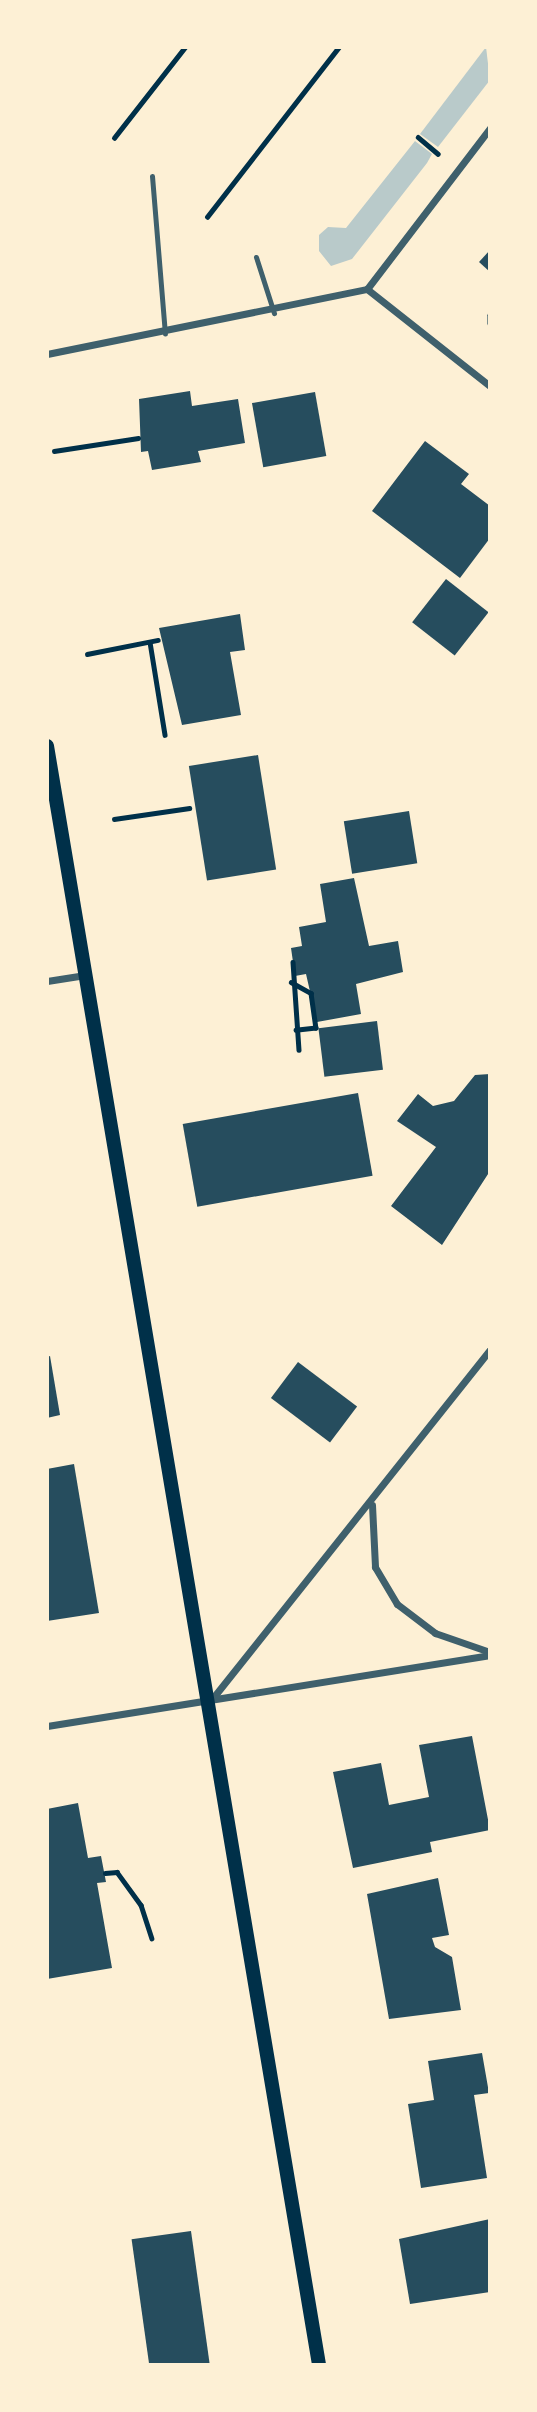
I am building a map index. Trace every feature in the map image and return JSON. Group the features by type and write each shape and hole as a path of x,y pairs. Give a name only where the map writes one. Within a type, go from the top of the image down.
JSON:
{"main road":[{"path":"47,746 84,975 212,1699 319,2365"}],"street":[{"path":"47,354 274,313 367,289 490,128"},
{"path":"367,289 490,386"},
{"path":"47,981 84,975"},
{"path":"212,1699 372,1505 490,1350"},
{"path":"372,1505 375,1567 397,1605 435,1633 490,1653"},
{"path":"47,1726 490,1653"}],"lane":[{"path":"152,176 165,332"},
{"path":"256,257 274,313"}],"path":[{"path":"114,138 185,47"},
{"path":"208,217 339,47"},
{"path":"418,137 435,151"},
{"path":"490,315 490,323"},
{"path":"54,451 138,438"},
{"path":"86,654 159,640"},
{"path":"150,642 165,735"},
{"path":"114,819 189,808"},
{"path":"293,962 291,981 299,1050"},
{"path":"291,981 311,993 316,1028 296,1030"},
{"path":"105,1873 117,1872 141,1905 152,1938"}],"shaded area":[{"path":"486,47 490,80 438,147 420,134"},
{"path":"415,141 432,154 427,163 352,259 331,266 319,251 319,235 328,227 346,228"}],"building":[{"path":"490,250 490,272 479,262"},
{"path":"190,391 192,406 238,399 245,443 198,451 201,462 152,470 148,451 141,452 139,399"},
{"path":"315,392 326,456 263,467 252,403"},
{"path":"425,441 469,474 461,484 490,506 490,538 460,578 372,511"},
{"path":"446,579 489,612 455,656 412,622"},
{"path":"240,614 245,650 230,652 241,715 182,725 159,628"},
{"path":"258,755 276,870 207,881 189,766"},
{"path":"409,811 417,863 352,874 344,821"},
{"path":"354,878 369,946 398,941 403,972 356,984 361,1014 317,1022 306,974 295,976 291,948 302,946 299,927 326,922 320,884"},
{"path":"377,1021 383,1070 324,1077 318,1028"},
{"path":"490,1074 490,1171 442,1245 391,1206 436,1147 397,1121 418,1094 433,1106 454,1101 475,1075"},
{"path":"358,1093 373,1176 197,1207 183,1124"},
{"path":"50,1356 60,1415 47,1418 47,1357"},
{"path":"298,1362 357,1407 330,1442 271,1398"},
{"path":"74,1464 99,1613 47,1621 47,1469"},
{"path":"472,1736 490,1830 430,1842 432,1852 353,1868 333,1772 381,1763 389,1805 429,1797 419,1745"},
{"path":"78,1803 88,1858 101,1856 106,1882 97,1883 112,1968 47,1979 47,1809"},
{"path":"438,1878 449,1935 432,1938 435,1947 452,1957 461,2010 389,2019 367,1894"},
{"path":"482,2053 489,2093 474,2095 487,2178 421,2188 408,2104 434,2100 428,2061"},
{"path":"490,2219 490,2292 410,2304 399,2239"},
{"path":"191,2231 210,2365 149,2365 132,2239"}]}
